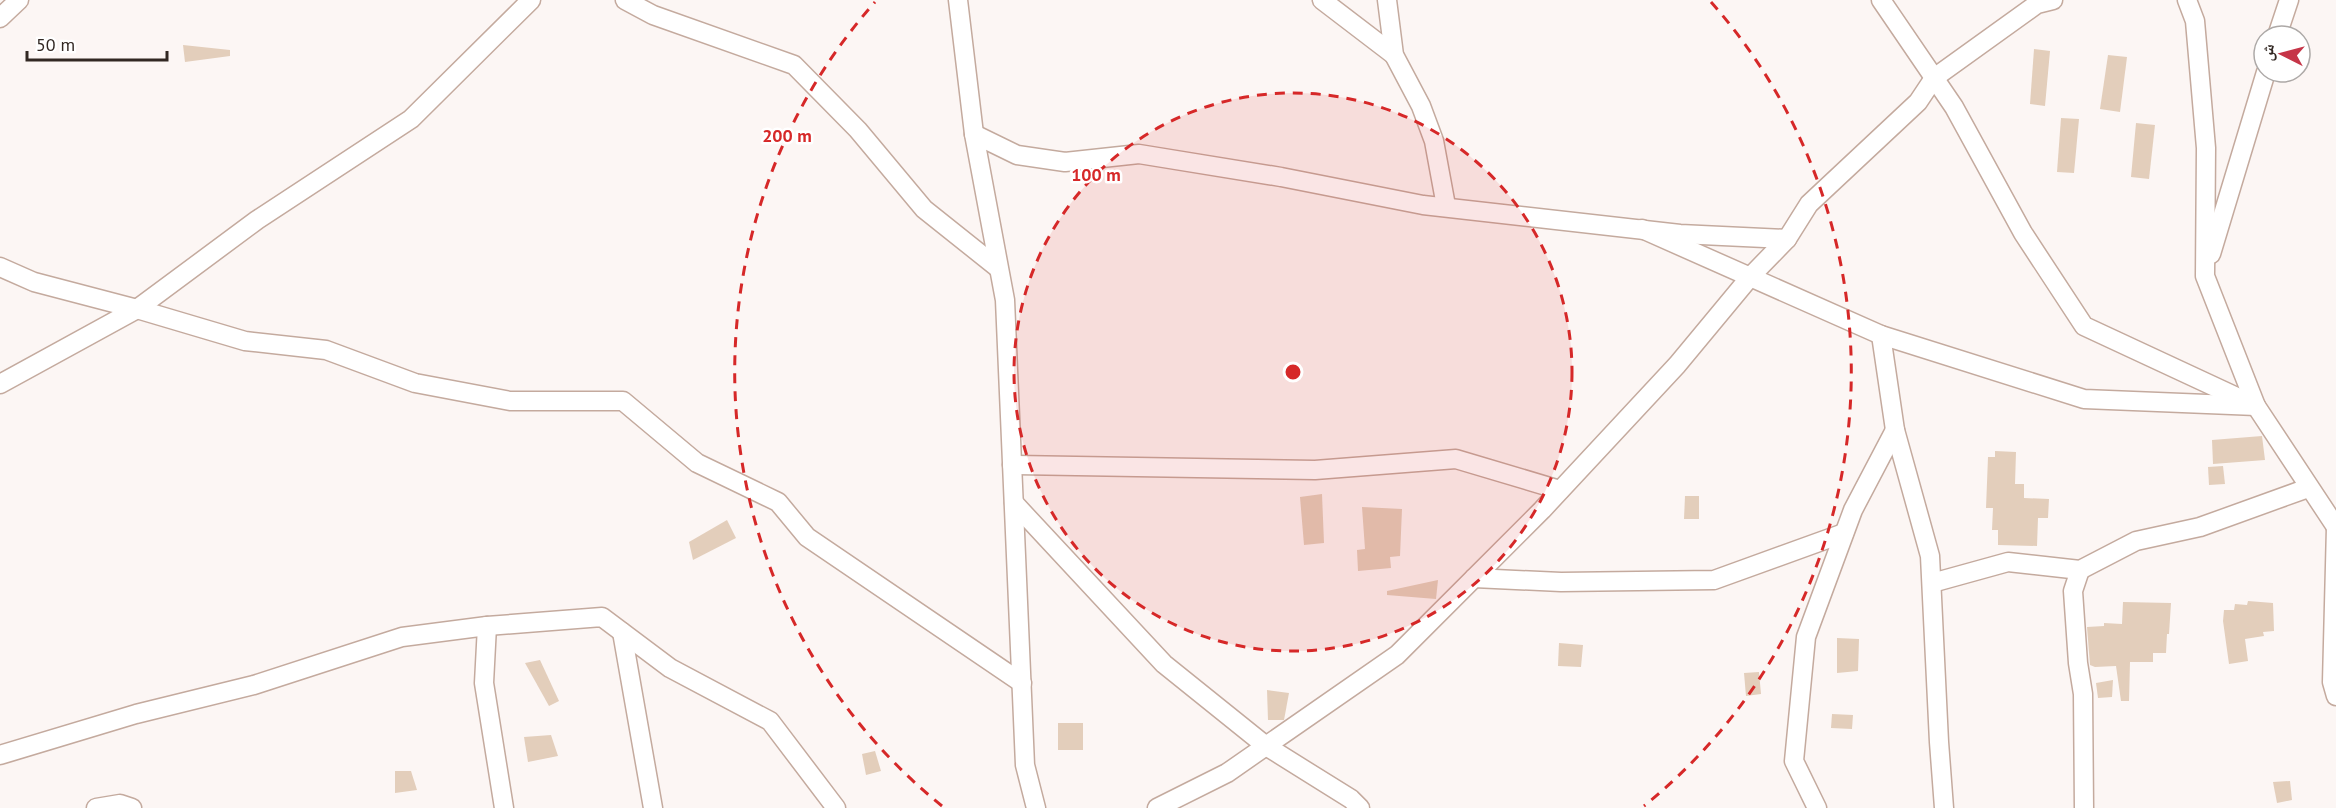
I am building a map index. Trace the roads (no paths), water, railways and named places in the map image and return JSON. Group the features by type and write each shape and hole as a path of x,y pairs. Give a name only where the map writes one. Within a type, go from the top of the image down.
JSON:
{"street":[{"path":"0,18 19,0"},
{"path":"0,384 136,309 257,220 411,119 531,0"},
{"path":"625,0 653,15 794,65 858,130 924,209 998,268"},
{"path":"958,0 975,134 1005,300 1025,765 1036,808"},
{"path":"1322,0 1394,55"},
{"path":"1387,0 1394,55 1421,106 1434,141 1446,206"},
{"path":"1881,0 1954,107 2023,233 2084,326 2256,406"},
{"path":"1157,808 1227,772 1397,655 1560,490 1677,365 1750,277 1786,238 1809,204 1918,102 1934,78 2037,4 2053,0"},
{"path":"2187,0 2194,21 2206,148 2205,276 2256,406 2308,488 2336,527 2332,682 2336,696"},
{"path":"2281,24 2289,0"},
{"path":"2205,276 2262,84"},
{"path":"975,134 1017,155 1065,162 1139,154 1281,177 1423,205 1680,234 1786,238"},
{"path":"1642,229 1881,335 2084,399 2256,406"},
{"path":"0,267 34,282 245,341 326,350 415,383 510,401 623,401 697,463 778,502 807,537 1022,683"},
{"path":"1881,335 1895,430 1930,556 1944,808"},
{"path":"1817,808 1794,761 1806,637 1852,510 1895,430"},
{"path":"1012,465 1315,470 1456,459 1560,490"},
{"path":"1932,584 2008,562 2080,570 2136,541 2200,527 2308,488"},
{"path":"1014,502 1164,664 1266,746 1351,799 1360,808"},
{"path":"1474,578 1561,582 1714,580 1844,533"},
{"path":"2080,570 2073,591 2078,663 2083,694 2084,808"},
{"path":"0,755 136,714 254,685 402,637 488,626 602,617 670,668 771,721 837,808"},
{"path":"488,626 484,683 504,808"},
{"path":"622,632 653,808"},
{"path":"96,808 120,804 132,808"}]}
